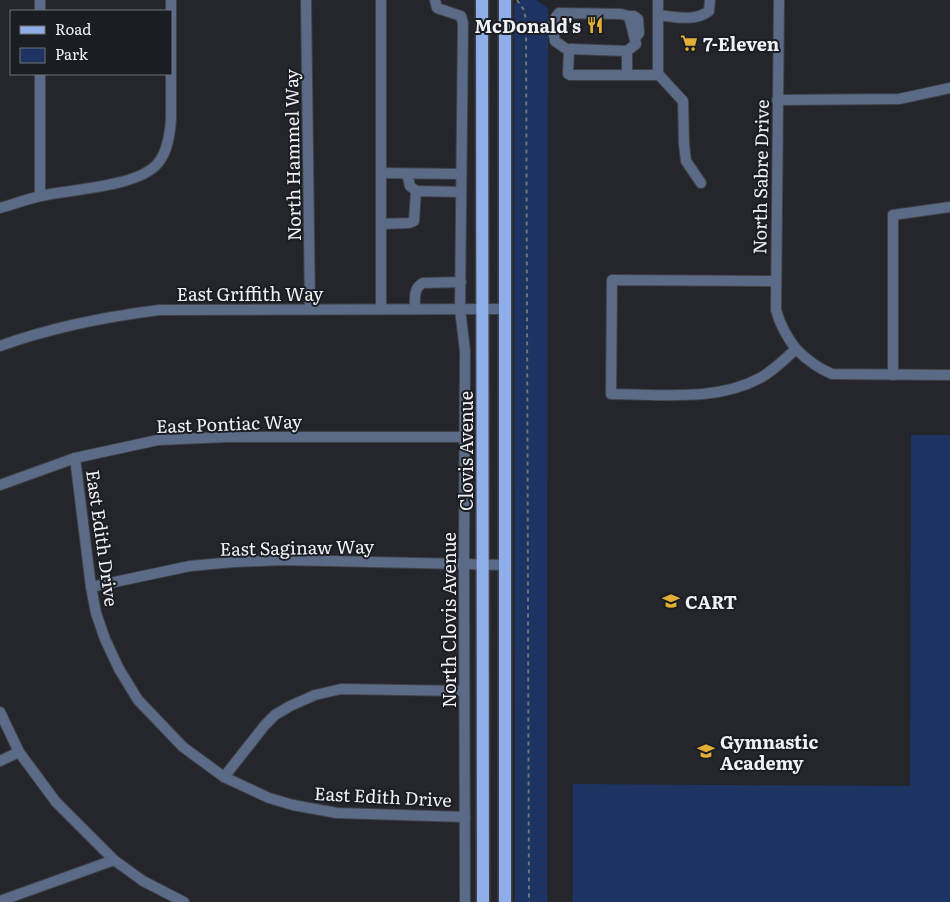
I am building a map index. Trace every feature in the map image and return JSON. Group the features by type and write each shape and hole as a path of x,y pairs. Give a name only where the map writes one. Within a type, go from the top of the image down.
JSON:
{"main road":[{"name":"Clovis Avenue","path":"482,0 483,902"},
{"path":"505,0 505,902"}],"street":[{"name":"North Hammel Way","path":"306,0 310,309"},
{"path":"381,0 381,309"},
{"name":"North Clovis Avenue","path":"435,0 438,8 461,16 463,23 460,309 465,351 465,902"},
{"path":"658,0 658,74 683,101 686,161 701,183"},
{"path":"658,15 679,18 701,18 709,12 710,0"},
{"name":"North Sabre Drive","path":"779,0 776,310 780,323 786,336 811,364 832,374 950,375"},
{"path":"559,14 621,14 629,16 636,37 636,44 627,51 571,49 569,51 555,42 553,25 554,18 559,14"},
{"path":"569,51 568,74 570,75 658,74"},
{"path":"627,51 628,75"},
{"path":"40,75 40,196"},
{"path":"0,208 40,196 126,181 148,172 159,162 169,136 171,75"},
{"path":"777,100 899,99 950,88"},
{"path":"381,173 462,174"},
{"path":"407,174 410,186 416,191 461,192"},
{"path":"381,224 409,224 414,221 416,191"},
{"path":"893,375 893,215 950,207"},
{"path":"776,281 612,280 611,394 712,394 730,391 761,377 796,349"},
{"path":"415,309 415,290 423,282 461,282"},
{"name":"East Griffith Way","path":"0,346 36,333 72,324 112,316 159,310 505,309"},
{"name":"East Pontiac Way","path":"0,485 75,458 132,445 190,438 465,437"},
{"name":"East Edith Drive","path":"75,458 91,587 96,613 105,638 119,669 138,700 183,747 224,777 269,798 316,810 337,813 465,817"},
{"name":"East Saginaw Way","path":"91,587 190,566 234,562 284,560 505,565"},
{"path":"224,777 275,715 315,695 341,689 464,691"},
{"path":"0,712 19,752 56,802 114,860 143,881 184,902"},
{"path":"0,761 19,752"},
{"path":"0,901 114,860"}],"path":[{"path":"517,0 524,10 526,20 529,902"}],"green space":[{"path":"521,0 536,0 548,8 547,902 515,902 514,4"},
{"path":"911,435 950,435 950,902 573,902 573,784 910,786"}],"place":[{"name":"McDonald's","path":"595,25"},
{"name":"7-Eleven","path":"689,43"},
{"name":"CART","path":"671,601"},
{"name":"Gymnastic Academy","path":"706,751"}]}
